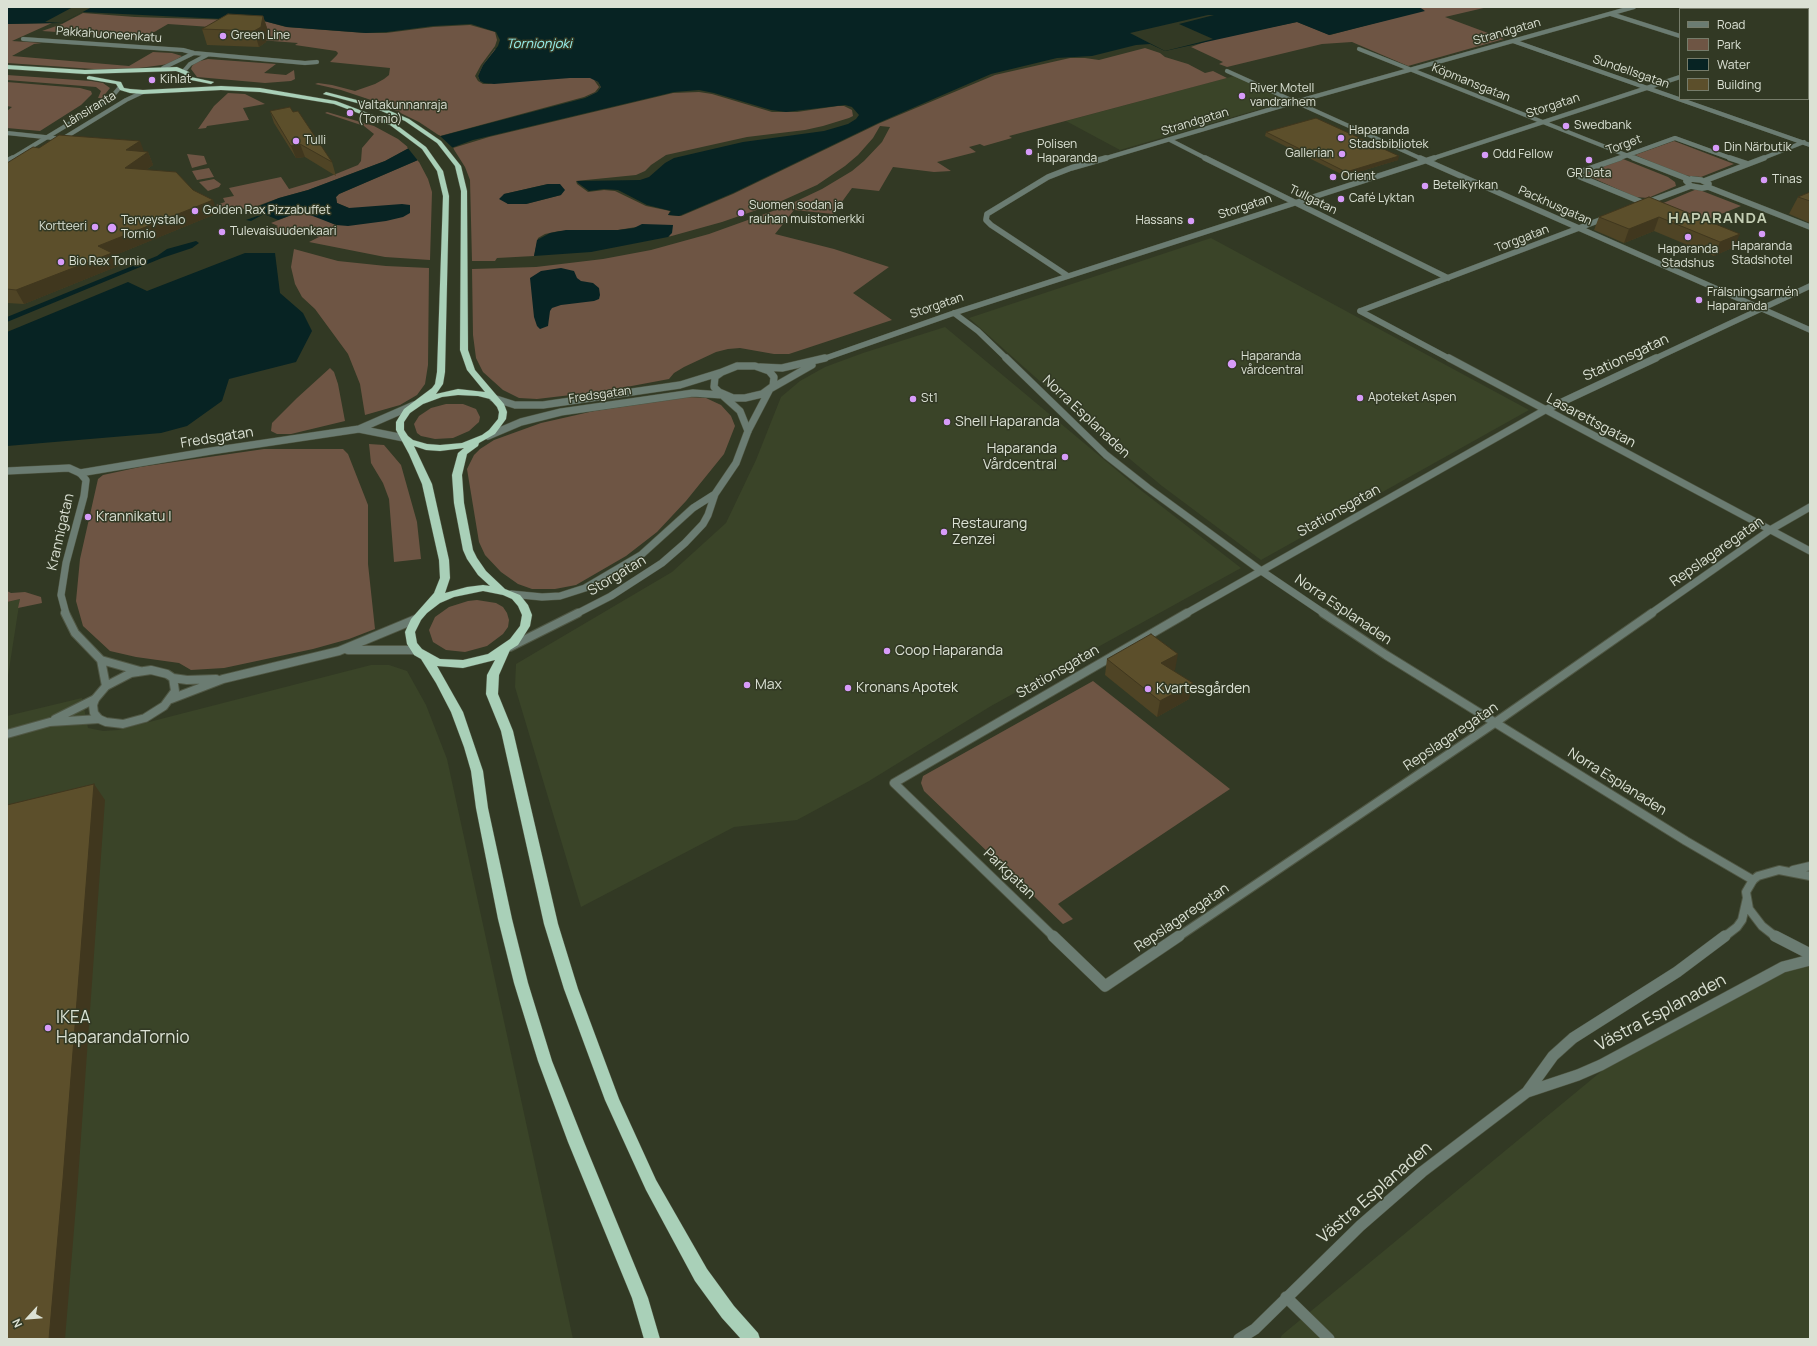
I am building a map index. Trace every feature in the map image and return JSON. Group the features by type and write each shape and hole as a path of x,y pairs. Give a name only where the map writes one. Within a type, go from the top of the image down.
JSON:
{"highway":[{"path":"7,66 85,72 163,68 184,71 189,75 188,78"},
{"path":"7,73 123,81 153,69"},
{"path":"123,81 125,90 142,92 157,91 179,88 260,90 312,98 336,104 376,117 392,124 424,148 436,164 443,180 446,196 442,372 439,384 435,390 408,411 400,422 400,430 416,459 427,484 444,560 445,578 439,594 416,619 410,634 412,644 416,650 426,658 439,663 463,664 487,658 505,649 519,637 527,620 526,613 523,605 482,573 472,559 468,550 459,503 457,475 461,457 468,448 485,437 498,425 503,415 501,406 471,370 464,350 464,191 460,174 453,158 439,142 422,130 391,113 348,98 281,86 206,81 188,78 177,85 157,91"},
{"path":"420,402 440,395 458,392 478,393 493,397"},
{"path":"404,438 417,445 440,448 464,445 485,437"},
{"path":"432,603 447,596 467,590 486,588 506,592"},
{"path":"505,649 492,675 492,694 507,731 552,924 571,989 612,1100 651,1185 701,1275 728,1312 752,1339"},
{"path":"426,658 457,712 470,747 477,771 482,808 505,919 521,983 545,1061 576,1142 640,1298 652,1339"}],"street":[{"name":"Strandgatan","path":"1068,276 991,225 986,220 987,214 1048,177 1072,168 1295,102 1634,7"},
{"path":"1610,14 1679,36"},
{"name":"Pakkahuoneenkatu","path":"23,39 183,50 194,53 304,63 317,62"},
{"name":"Sundellsgatan","path":"1513,41 1679,100"},
{"name":"Köpmansgatan","path":"1359,49 1688,179"},
{"path":"163,68 194,53"},
{"path":"184,71 190,64 207,54"},
{"name":"Packhusgatan","path":"1227,71 1577,228 1810,330"},
{"name":"Storgatan","path":"722,372 743,366 782,368 818,361 954,313 1679,77"},
{"name":"Länsiranta","path":"7,161 110,98 123,81"},
{"name":"Länsiranta","path":"51,146 126,100 142,92"},
{"name":"Sundellsgatan","path":"1680,100 1810,145"},
{"path":"7,134 63,139"},
{"name":"Torget","path":"1644,203 1578,176 1577,173 1675,138 1748,164"},
{"name":"Tullgatan","path":"1170,140 1448,278"},
{"path":"1704,181 1810,140"},
{"path":"1708,187 1709,184 1704,181 1688,179 1686,183 1691,186 1702,188 1708,187 1810,228"},
{"path":"1637,206 1691,186"},
{"name":"Torggatan","path":"1360,311 1615,214"},
{"name":"Stationsgatan","path":"894,783 1260,570 1545,410 1810,286"},
{"name":"Lasarettsgatan","path":"1360,311 1810,551"},
{"name":"Norra Esplanaden","path":"954,313 978,331 1106,455 1148,488 1260,570 1386,655 1686,841 1753,880"},
{"name":"Storgatan","path":"722,395 733,398 745,398 762,394 792,378 818,361"},
{"name":"Storgatan","path":"505,649 611,596 662,563 686,543 703,524 712,507 715,494 736,463 748,431 774,383 774,377 769,371 760,367"},
{"path":"722,372 715,377 713,384 716,390 740,411 748,431"},
{"name":"Fredsgatan","path":"493,397 515,404 543,405 674,386 699,380 722,372"},
{"name":"Fredsgatan","path":"485,437 521,422 561,412 682,394 703,393 722,395"},
{"name":"Fredsgatan","path":"80,473 203,452 359,429 420,402"},
{"name":"Fredsgatan","path":"359,429 404,438"},
{"path":"7,471 69,468 80,473"},
{"name":"Krannigatan","path":"80,473 86,480 84,496 66,563 61,594 63,608 75,633 101,660"},
{"name":"Storgatan","path":"506,592 551,597 572,593 590,586 614,573 641,554 665,535 693,508 715,494"},
{"name":"Repslagaregatan","path":"1104,986 1496,722 1770,530 1810,507"},
{"path":"50,722 99,719 114,724 134,722 155,713 171,699 223,679 340,651 416,619"},
{"path":"340,651 394,649 416,650"},
{"path":"106,686 101,660 140,671"},
{"path":"99,719 94,713 93,705 95,699 106,686 122,676 140,671 160,671 173,678 187,680 223,679"},
{"path":"171,699 175,691 173,678"},
{"path":"7,734 50,722 95,699"},
{"name":"Parkgatan","path":"894,783 1104,986"},
{"path":"1786,871 1810,866"},
{"path":"1753,880 1758,876 1779,870 1810,876"},
{"name":"Västra Esplanaden","path":"1239,1339 1252,1334 1286,1297 1360,1226 1422,1172 1527,1092 1553,1056 1573,1038 1610,1016 1677,972 1737,927 1742,920 1747,898 1746,892 1753,880"},
{"path":"1747,898 1749,909 1762,926 1775,936 1810,954"},
{"name":"Västra Esplanaden","path":"1527,1092 1578,1075 1601,1065 1782,967 1810,960"},
{"path":"1286,1297 1329,1339"}],"shaded area":[{"path":"1238,75 1291,100 1120,150 1066,121"},
{"name":"Haparanda vårdcentral","path":"1211,238 1529,410 1261,560 1162,486 1081,418 969,318"},
{"path":"945,327 1138,488 1241,568 991,706 869,781 797,820 734,827 581,907 515,687 516,664 672,572 726,523 756,460 781,397 800,381 825,367 863,353"},
{"path":"20,599 8,676 7,676 7,602"},
{"path":"371,665 389,665 407,671 426,705 447,759 573,1339 7,1339 7,716 82,698 88,728 103,731 118,730"},
{"path":"1800,965 1810,966 1810,1339 1280,1339 1282,1335 1626,1051"}],"green space":[{"path":"1419,7 1488,7 1445,17 1504,39 1408,66 1352,42 1322,44 1227,67 1219,64 1223,62 1191,47 1213,39 1297,22 1330,35 1424,10"},
{"path":"83,13 135,17 264,21 286,27 365,33 386,33 433,27 470,25 495,32 497,40 495,46 475,76 478,81 483,84 493,84 480,81 478,76 483,65 495,49 708,53 585,98 597,92 601,87 598,82 594,80 599,87 595,92 584,97 440,136 419,122 380,103 341,90 315,84 332,85 355,91 384,79 389,75 390,68 330,62 337,55 338,53 336,51 295,45 298,43 259,40 266,38 270,34 267,31 168,24 144,38 42,31 62,24"},
{"path":"52,23 12,41 42,43 34,44 12,56 129,66 153,52 172,53 182,56 169,64 132,69 108,70 7,63 7,24"},
{"path":"1145,48 1160,53 1165,57 1188,64 1205,73 1213,71 1227,78 1009,136 1012,138 984,146 980,144 969,147 976,152 937,162 951,171 934,172 893,167 879,191 852,188 833,214 794,210 775,234 834,249 889,267 853,293 892,320 789,354 774,354 740,348 728,349 716,352 684,367 674,373 669,379 605,391 537,399 519,398 503,390 483,372 476,358 473,335 472,269 536,267 603,259 651,250 709,234 784,207 822,189 852,171 864,161 882,142 890,127 880,126 873,138 858,155 845,166 817,185 777,203 722,222 668,237 670,236 642,226 618,230 559,231 545,234 538,238 534,256 497,258 495,261 472,261 470,180 465,167 453,148 489,137 673,93 699,92 712,94 772,112 797,112 838,106 844,106 852,110 853,116 823,126 805,130 747,137 666,155 645,171 636,175 576,181 577,184 588,192 604,190 615,191 646,206 670,211 668,215 681,216 733,194 880,123 995,75 1070,58 1099,60","holes":["548,184 561,195 526,204 508,204 505,201 504,194"]},
{"path":"208,59 276,64 264,73 286,75 294,70 295,79 291,81 265,83 197,77 191,69 192,66 196,62"},
{"path":"7,75 91,81 103,83 110,88 102,98 98,98 101,91 96,87 7,80"},
{"path":"7,82 80,88 91,91 92,94 81,105 40,131 7,128 7,111 12,107 7,106"},
{"path":"228,93 245,94 265,104 243,108 249,120 207,126 206,128 198,129 214,106"},
{"path":"327,112 374,126 398,139 409,148 385,161 308,190 279,198 246,210 240,207 228,212 216,205 225,202 223,198 234,196 229,188 281,177 289,189 326,178 358,165 361,161 362,148 374,134 364,126 325,113"},
{"path":"1674,141 1734,164 1701,177 1690,176 1680,175 1635,155"},
{"path":"187,154 204,156 207,164 192,168"},
{"path":"1623,159 1668,177 1675,182 1676,186 1648,198 1635,197 1584,174"},
{"path":"418,160 428,179 432,192 430,260 385,257 309,242 319,237 310,234 317,230 306,227 288,236 270,230 278,226 271,223 297,213 314,215 336,225 362,208 349,208 337,203 336,197 339,194"},
{"path":"209,168 214,177 197,180 192,171"},
{"path":"214,179 221,184 219,187 208,191 199,182"},
{"path":"1697,189 1741,206 1699,223 1656,206"},
{"path":"294,249 338,261 386,266 429,268 428,365 425,384 417,395 400,405 365,415 360,384 348,354 315,309 302,297 295,284 291,267"},
{"path":"330,368 334,372 338,384 345,421 291,434 277,434 271,431 272,423"},
{"path":"688,397 706,398 721,405 731,416 735,426 724,454 686,501 657,532 626,556 576,585 555,589 532,589 518,584 501,572 485,555 479,542 467,469 474,455 480,449 494,440 541,423 594,411"},
{"path":"446,404 463,404 476,409 480,417 479,422 469,431 453,438 435,439 421,436 417,433 414,424 419,416 431,408"},
{"path":"369,444 384,445 401,465 417,522 421,559 394,562 389,499 383,483 371,463"},
{"path":"264,449 343,449 348,454 368,505 368,564 375,629 349,639 313,649 224,668 191,670 179,663 136,657 110,651 83,626 76,601 80,559 98,479 103,475 140,467"},
{"path":"7,591 11,593 25,592 41,597 42,603 18,608 20,599 7,602"},
{"path":"477,600 496,603 503,607 509,620 508,627 503,634 487,646 465,652 446,650 433,642 429,630 435,617 449,607 468,601"},
{"path":"1093,681 1230,789 1058,904 1073,919 1063,924 924,791 921,783 923,776"}],"water":[{"name":"Tornionjoki","path":"7,7 1419,7 1425,11 1329,35 1297,22 1165,51 1150,44 1136,45 1092,56 1057,58 991,74 878,123 733,193 679,216 668,215 671,211 647,205 618,190 604,189 589,191 578,183 577,181 640,180 649,177 665,163 674,158 743,142 824,131 848,124 859,115 852,107 845,105 786,112 771,110 699,90 674,92 473,140 418,160 339,194 336,197 337,203 349,208 402,204 410,205 410,213 403,217 386,221 348,226 336,225 305,213 297,213 278,220 264,214 251,221 246,220 263,214 252,209 385,161 409,148 441,136 585,98 597,92 601,87 598,82 590,78 570,78 494,84 484,83 480,81 478,76 483,65 498,46 500,40 496,32 471,24 433,26 366,33 287,27 264,21 82,12 62,23 7,24"},
{"path":"548,184 560,184 565,190 561,195 526,204 508,204 499,199 504,194"},
{"path":"642,224 673,225 672,233 668,237 591,252 534,256 537,240 550,233 566,230 618,230 634,228"},
{"path":"196,241 199,243 192,248 162,258 7,322 7,317 157,256 167,249"},
{"path":"245,253 275,253 280,293 303,313 312,331 296,362 229,379 222,401 187,426 161,433 7,446 7,332 128,282 147,291"},
{"path":"561,268 574,271 577,278 581,281 593,283 599,288 599,299 561,305 552,308 550,311 548,326 540,329 537,326 534,317 530,278 541,271"}],"pier":[{"path":"73,7 92,7 62,23 45,22"},
{"path":"1208,15 1214,15 1179,24 1213,39 1165,51 1130,33"},
{"path":"439,135 454,149 419,162 407,147"}],"building":[{"path":"228,14 263,16 261,27 254,31 202,29"},
{"path":"290,107 293,112 298,111 332,162 300,144 291,146 270,111"},
{"name":"Gallerian","path":"1316,118 1399,156 1346,172 1266,132"},
{"path":"59,135 140,141 126,150 148,152 125,168 176,172 193,190 213,200 98,246 112,253 16,290 7,289 7,163 33,147 39,148"},
{"path":"1810,192 1810,201 1798,197"},
{"path":"1649,197 1740,234 1720,242 1659,217 1629,229 1599,217"},
{"path":"1151,634 1178,654 1161,663 1193,683 1160,701 1107,659"},
{"name":"IKEA HaparandaTornio","path":"94,784 49,1339 7,1339 7,805"}],"place":[{"name":"Green Line","path":"223,36"},
{"name":"Kihlat","path":"152,80"},
{"name":"River Motell vandrarhem","path":"1242,96"},
{"name":"Valtakunnanraja (Tornio)","path":"350,113"},
{"name":"Swedbank","path":"1566,126"},
{"name":"Haparanda Stadsbibliotek","path":"1341,138"},
{"name":"Tulli","path":"296,141"},
{"name":"Din Närbutik","path":"1716,148"},
{"name":"Polisen Haparanda","path":"1029,152"},
{"name":"Gallerian","path":"1342,154"},
{"name":"Odd Fellow","path":"1485,155"},
{"name":"GR Data","path":"1589,160"},
{"name":"Orient","path":"1333,177"},
{"name":"Tinas","path":"1764,180"},
{"name":"Betelkyrkan","path":"1425,186"},
{"name":"Café Lyktan","path":"1341,199"},
{"name":"Golden Rax Pizzabuffet","path":"195,211"},
{"name":"Suomen sodan ja rauhan muistomerkki","path":"741,213"},
{"name":"Hassans","path":"1191,221"},
{"name":"Kortteeri","path":"95,227"},
{"name":"Terveystalo Tornio","path":"112,228"},
{"name":"Tulevaisuudenkaari","path":"222,232"},
{"name":"Haparanda Stadshotel","path":"1762,234"},
{"name":"Haparanda Stadshus","path":"1688,237"},
{"name":"Bio Rex Tornio","path":"61,262"},
{"name":"Frälsningsarmén Haparanda","path":"1699,300"},
{"name":"Haparanda vårdcentral","path":"1232,364"},
{"name":"Apoteket Aspen","path":"1360,398"},
{"name":"St1","path":"913,399"},
{"name":"Shell Haparanda","path":"947,422"},
{"name":"Haparanda Vårdcentral","path":"1065,457"},
{"name":"Krannikatu I","path":"88,517"},
{"name":"Restaurang Zenzei","path":"944,532"},
{"name":"Coop Haparanda","path":"887,651"},
{"name":"Max","path":"747,685"},
{"name":"Kronans Apotek","path":"848,688"},
{"name":"Kvartesgården","path":"1148,689"},
{"name":"IKEA HaparandaTornio","path":"48,1028"}],"district":[{"name":"HAPARANDA","path":"1718,219"}]}
